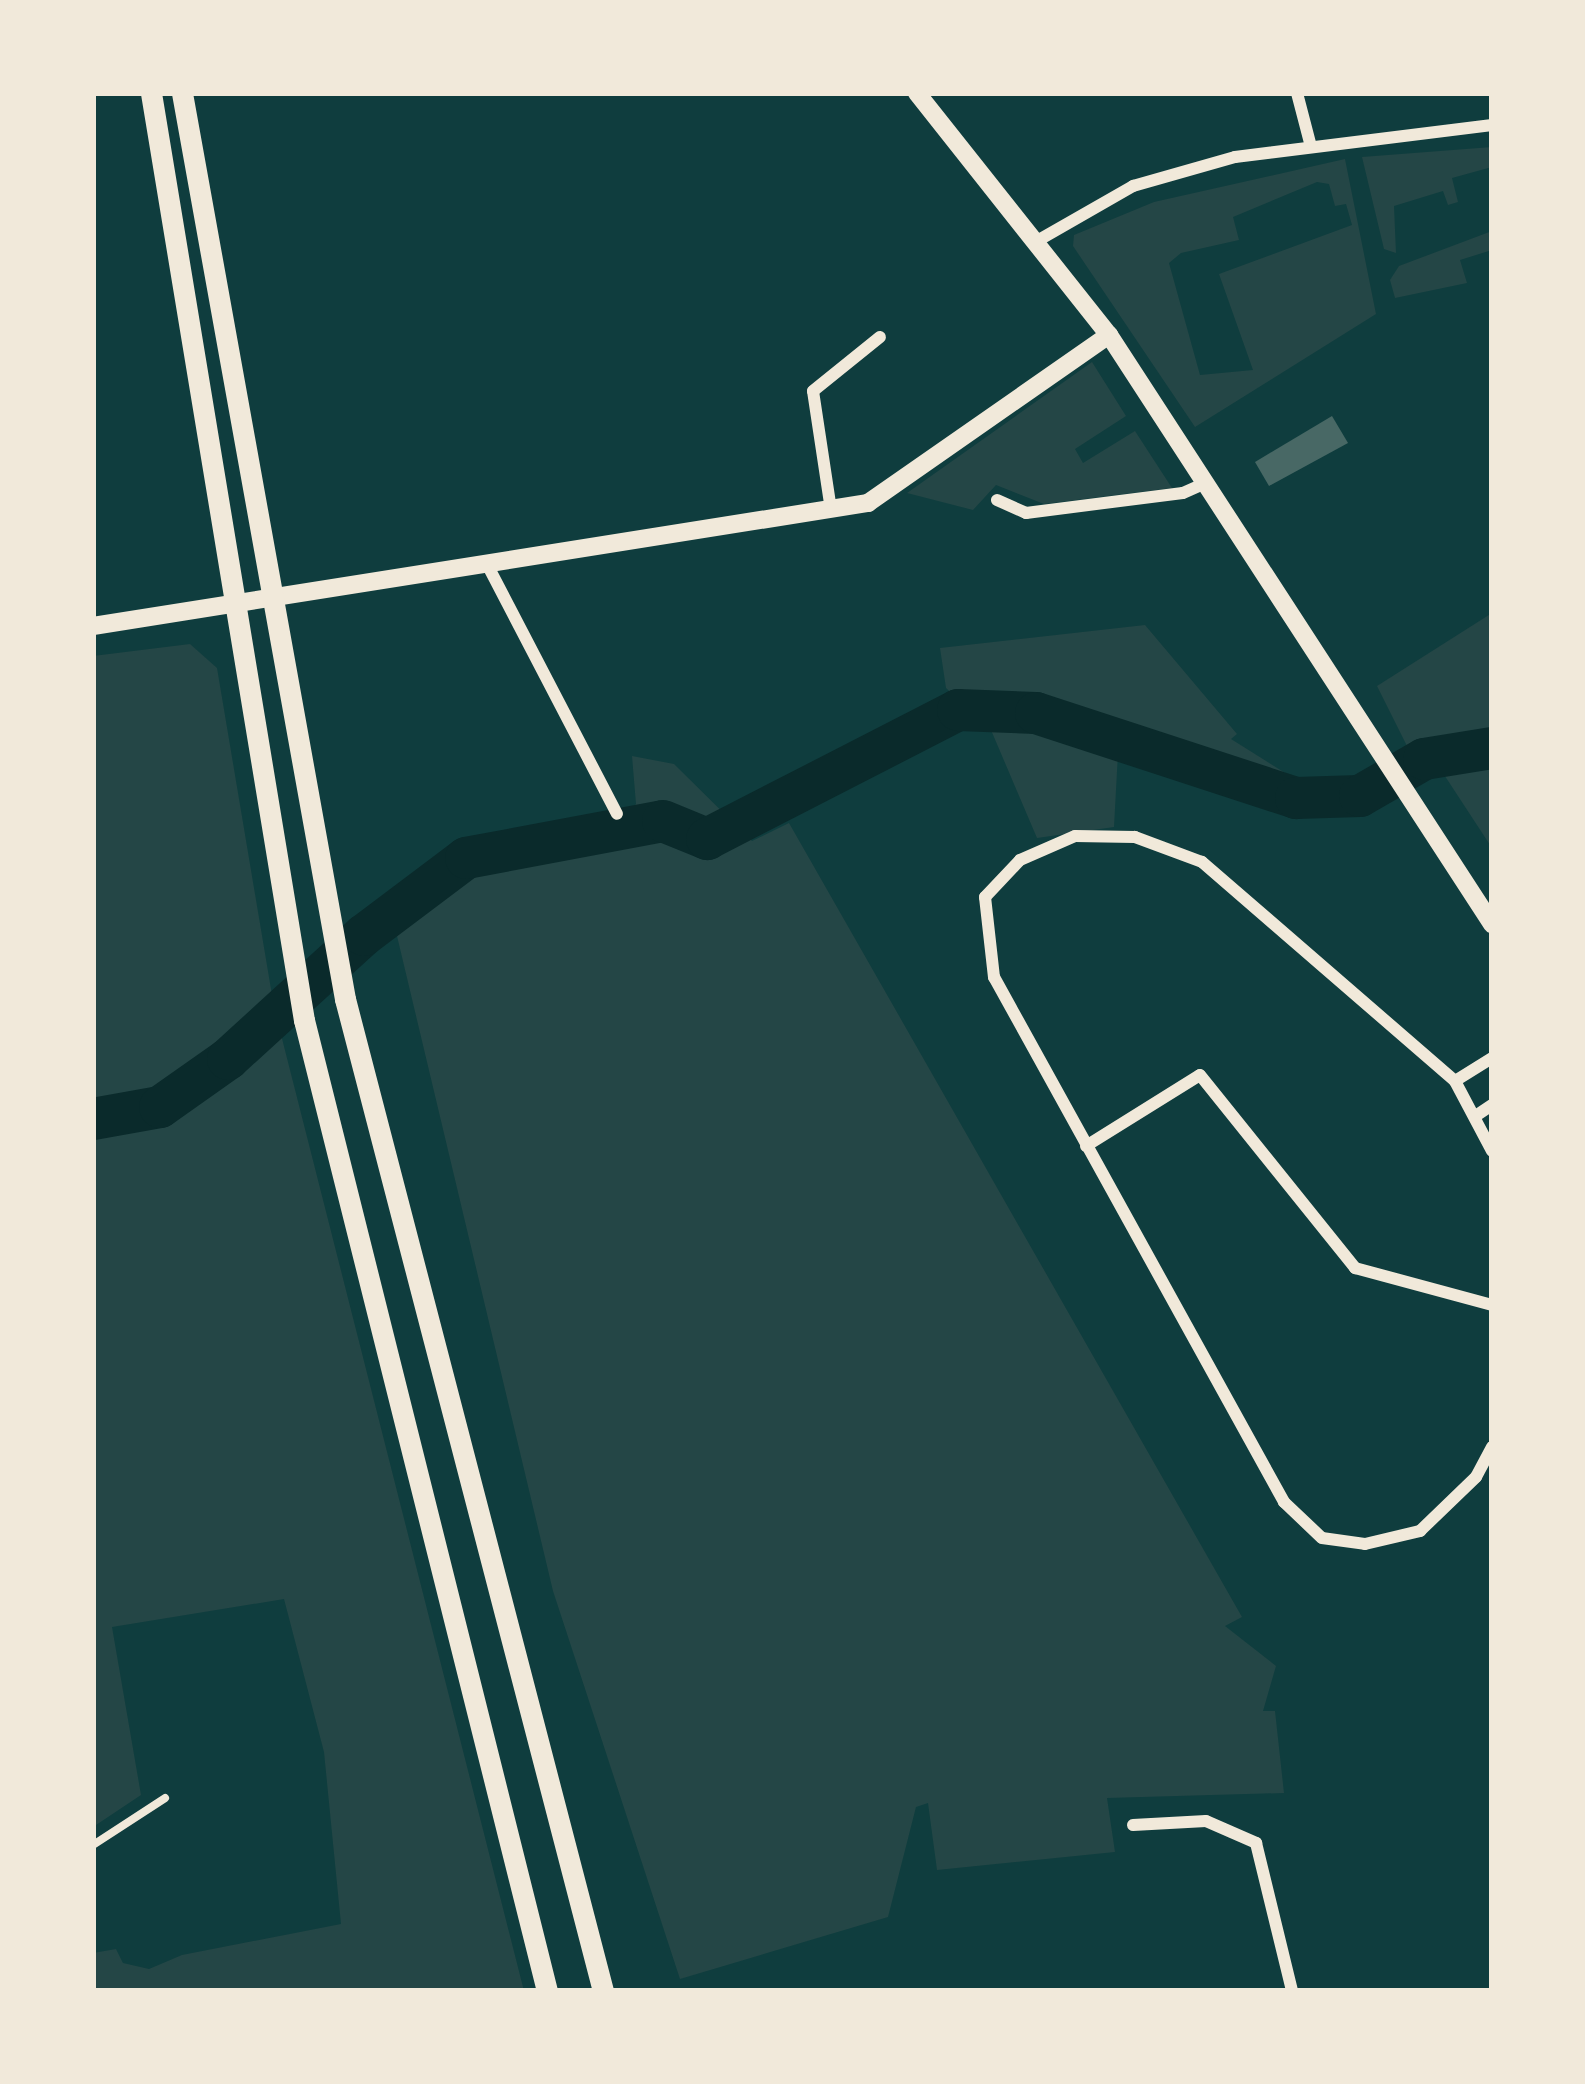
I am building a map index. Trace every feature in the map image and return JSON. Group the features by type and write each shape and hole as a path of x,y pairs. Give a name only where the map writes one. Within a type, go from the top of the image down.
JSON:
{"main road":[{"path":"151,93 304,1020 547,1991"},
{"path":"182,93 268,603 345,999 603,1991"}],"street":[{"path":"917,93 1109,335 1383,749 1492,924"},
{"path":"1297,93 1310,143"},
{"path":"1037,241 1132,186 1310,143 1492,125"},
{"path":"93,626 489,568 868,503 1109,335"},
{"path":"831,510 813,391 880,337"},
{"path":"997,500 1026,513 1183,493 1205,483"},
{"path":"489,568 617,814"},
{"path":"1492,1151 1455,1081 1202,862 1135,837 1075,836 1020,860 985,897 994,977 1284,1502 1322,1538 1365,1544 1420,1532 1476,1477 1492,1447"},
{"path":"1455,1081 1492,1058"},
{"path":"1086,1146 1200,1075 1355,1268 1492,1305"},
{"path":"1477,1115 1492,1105"},
{"path":"1132,1825 1206,1821 1256,1843 1292,1991"}],"lane":[{"path":"93,1845 165,1798"}],"shaded area":[{"path":"1492,147 1492,167 1452,178 1458,202 1448,205 1443,191 1394,206 1396,253 1384,249 1362,157"},
{"path":"1345,159 1376,314 1195,427 1073,246 1074,235 1154,202","holes":["1317,182 1329,184 1335,206 1346,204 1352,225 1219,274 1253,370 1200,375 1169,263 1181,253 1239,240 1233,217"]},
{"path":"1492,231 1492,250 1460,260 1467,283 1395,298 1390,280 1399,266"},
{"path":"1092,362 1126,416 1075,449 1083,463 1135,431 1172,488 1044,504 996,485 973,510 907,493"},
{"path":"1492,613 1492,739 1410,752 1377,686"},
{"path":"1145,625 1237,734 1231,739 1290,776 1026,696 958,699 946,688 940,648"},
{"path":"190,644 217,668 274,1007 524,1991 93,1991 93,1953 116,1949 123,1963 149,1969 182,1955 341,1924 324,1752 284,1599 112,1627 141,1795 93,1827 93,656"},
{"path":"1021,722 1118,753 1114,827 1037,838 991,730 978,725"},
{"path":"632,756 674,764 752,841 789,823 1242,1617 1225,1626 1276,1666 1263,1711 1275,1711 1284,1793 1107,1798 1115,1852 937,1870 928,1803 916,1807 888,1917 680,1979 553,1591 387,894 597,844 636,804"},
{"path":"1492,762 1492,848 1439,767"}],"building":[{"path":"1332,416 1348,443 1269,486 1255,462"}],"waterway":[{"path":"93,1119 160,1107 228,1059 364,935 466,858 663,821 707,839 958,710 1036,713 1296,798 1360,796 1424,759 1492,748"}]}
